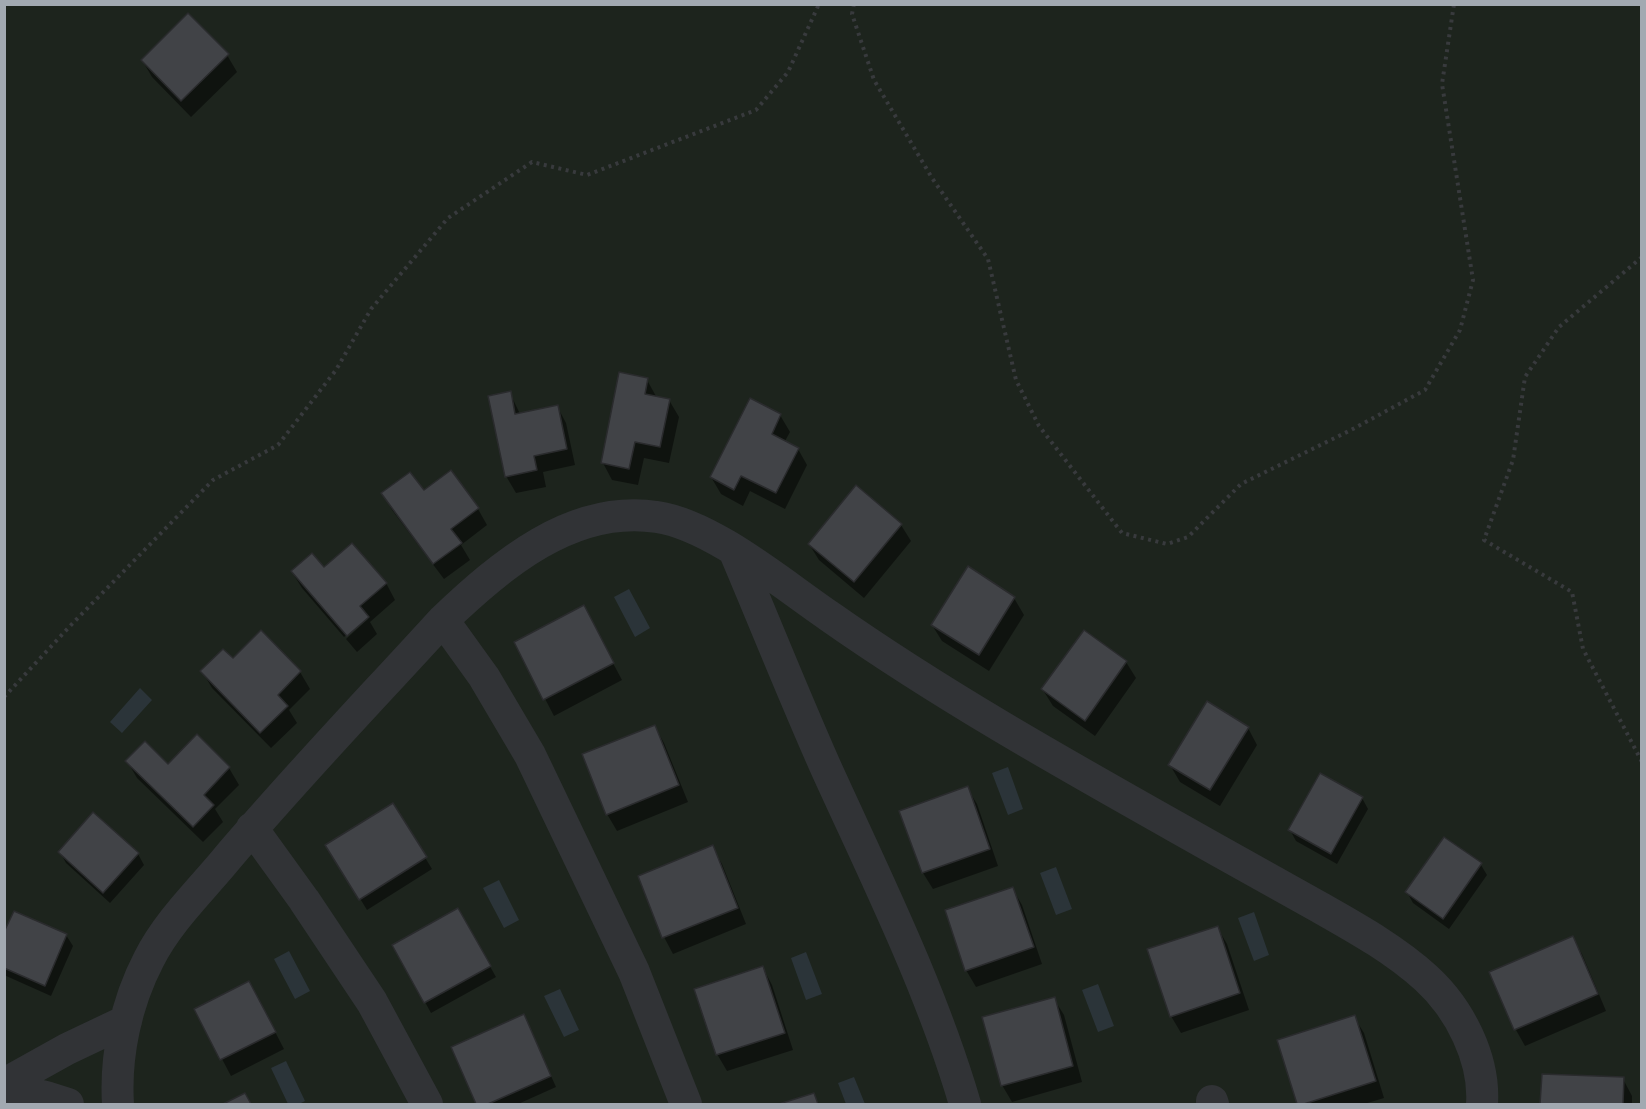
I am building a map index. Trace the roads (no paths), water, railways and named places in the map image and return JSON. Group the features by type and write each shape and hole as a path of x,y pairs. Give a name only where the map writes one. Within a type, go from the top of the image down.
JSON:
{"street":[{"path":"118,1104 118,1071 126,1021 142,973 159,940 252,828 443,620 494,575 570,527 594,518 617,515 657,517 704,532 734,550 875,648 1022,739 1365,933 1405,960 1428,979 1447,1000 1464,1027 1477,1063 1483,1090 1482,1104"},
{"path":"734,550 825,765 906,945 965,1104"},
{"path":"443,620 484,677 530,755 634,972 686,1104"},
{"path":"252,828 304,900 372,1002 427,1104"},
{"path":"4,1086 67,1049 126,1021"},
{"path":"4,1086 68,1104"}]}
